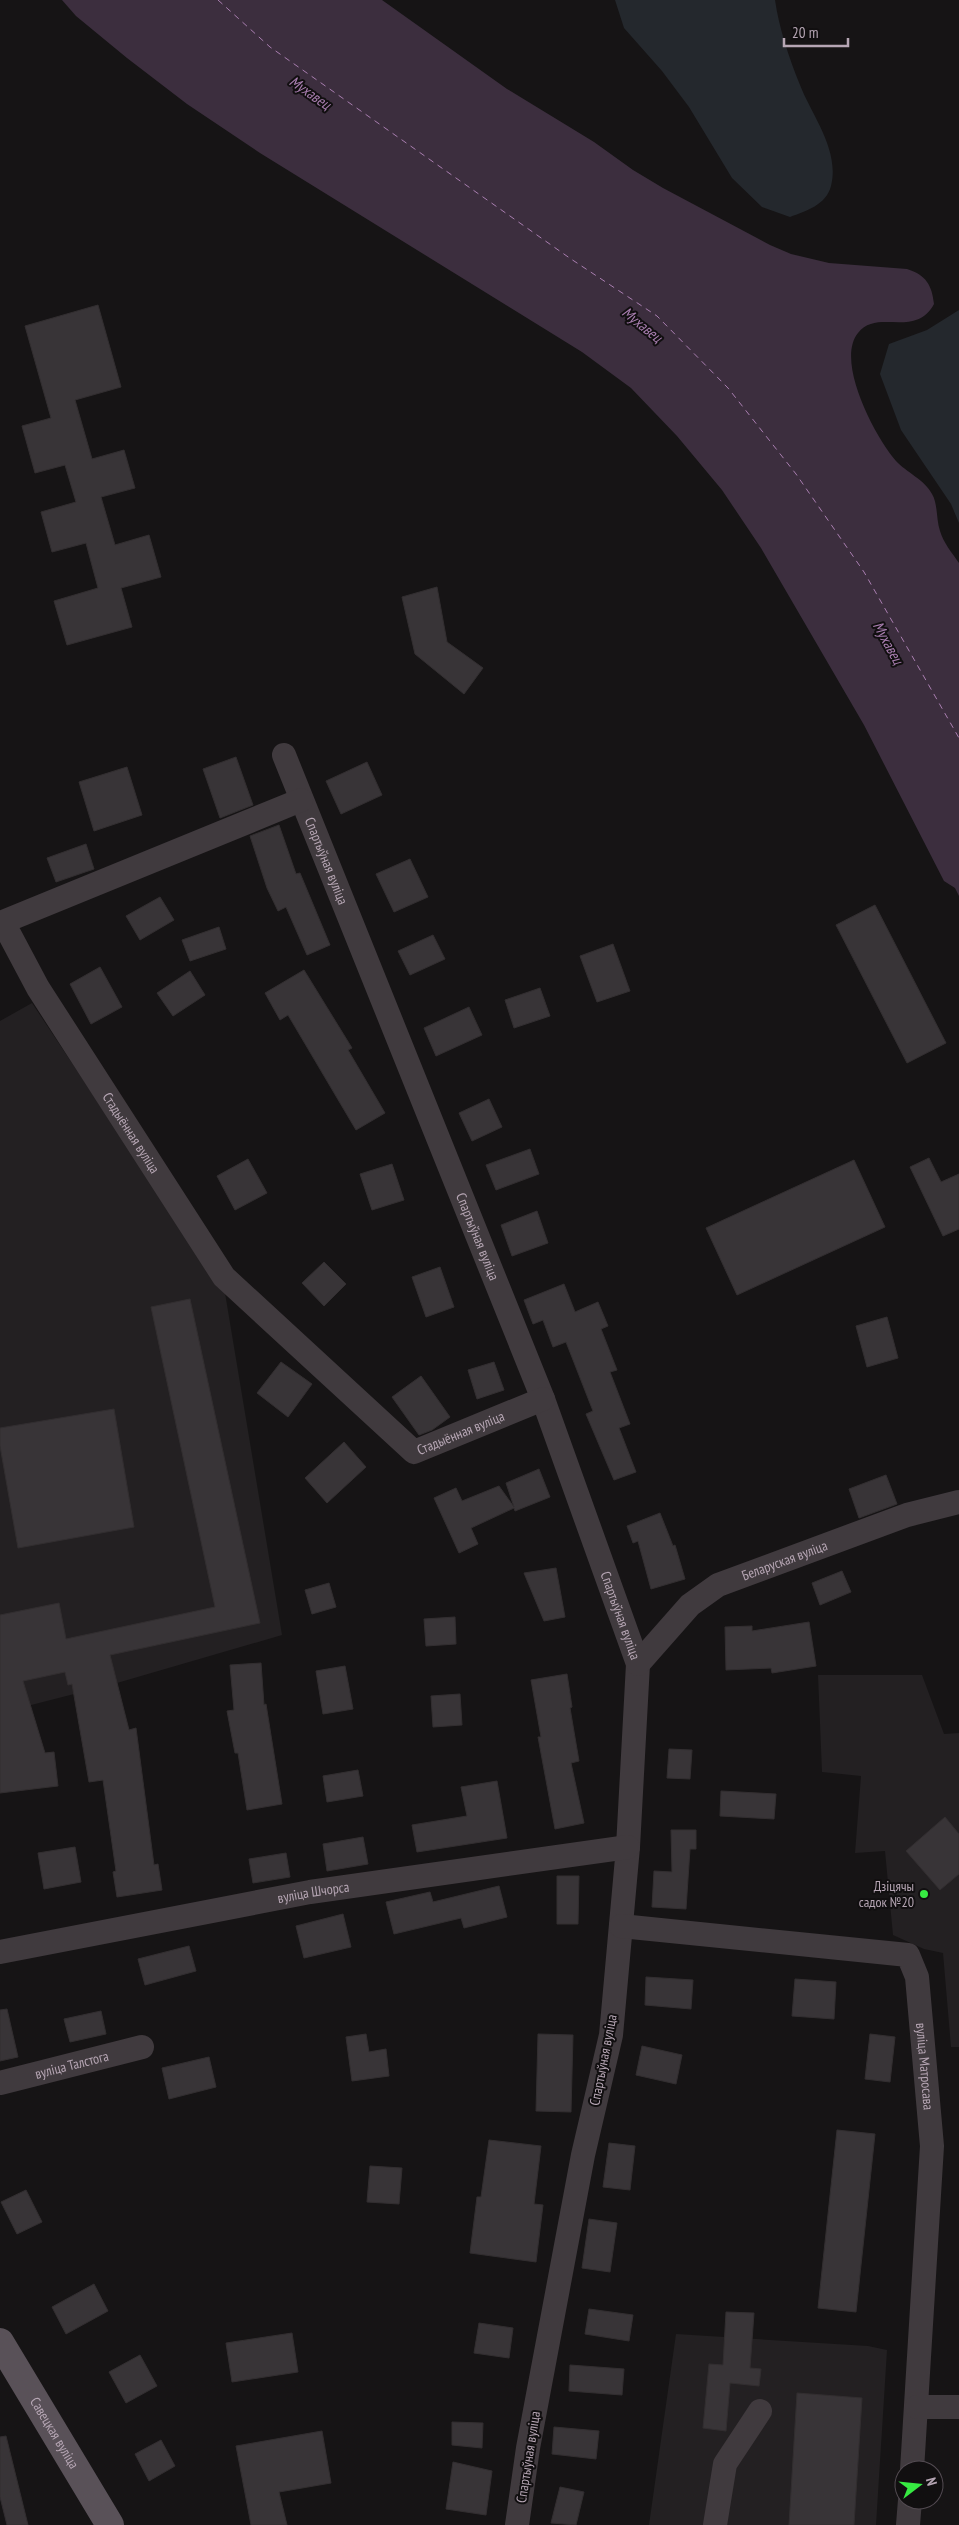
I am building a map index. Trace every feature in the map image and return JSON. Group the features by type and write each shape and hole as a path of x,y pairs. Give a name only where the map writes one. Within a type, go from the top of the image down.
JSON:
{"main road":[{"name":"Савецкая вуліца","path":"0,2342 110,2525"}],"street":[{"name":"Спартыўная вуліца","path":"284,755 543,1399 638,1664 628,1847 611,2035 578,2185 528,2448 517,2525"},
{"name":"Стадыённая вуліца","path":"301,800 3,922 38,988 224,1277 414,1452 543,1399"},
{"name":"Беларуская вуліца","path":"638,1664 690,1605 718,1585 907,1515 959,1502"},
{"name":"вуліца Шчорса","path":"0,1952 310,1892 628,1847"},
{"name":"вуліца Матросава","path":"621,1926 908,1955 917,1977 932,2146 913,2460"},
{"name":"вуліца Талстога","path":"0,2083 142,2047"},
{"path":"917,2407 959,2407"},
{"path":"715,2525 724,2464 760,2411"},
{"path":"908,2525 909,2510"}],"shaded area":[{"path":"615,0 775,0 792,64 832,159 833,173 831,186 825,198 815,206 790,217 762,207 732,178 689,107 662,71 624,28"},
{"path":"959,310 959,523 951,504 901,430 880,374 889,344 927,330"},
{"path":"32,1003 225,1293 282,1635 117,1683 0,1713 0,1021"},
{"name":"Дзіцячы садок №20","path":"818,1675 922,1675 944,1734 959,1733 959,2047 951,2047 943,1953 924,1949 893,1935 885,1851 855,1853 861,1776 822,1772"},
{"path":"676,2334 868,2346 887,2350 876,2525 649,2525"}],"water":[{"name":"Мухавец","path":"62,0 382,0 507,89 594,142 633,170 770,245 791,254 829,263 907,269 919,274 930,286 934,304 926,314 917,320 875,323 866,326 858,333 852,346 851,361 860,399 878,435 896,461 929,489 934,498 941,535 959,563 959,896 955,888 944,881 864,725 761,548 722,490 677,436 631,388 582,352 260,153 187,104 76,16"}],"building":[{"path":"98,305 121,387 75,400 92,459 124,450 135,488 101,497 115,545 149,535 161,577 121,588 132,627 67,645 54,601 98,588 86,543 52,552 41,512 76,502 65,465 35,473 22,426 51,418 25,326"},
{"path":"437,587 447,642 483,668 464,694 415,654 402,597"},
{"path":"236,757 253,805 220,818 203,769"},
{"path":"367,762 382,795 341,814 326,781"},
{"path":"127,767 142,815 94,831 79,782"},
{"path":"279,825 296,874 300,873 330,945 307,955 286,907 278,911 267,888 250,836"},
{"path":"86,844 94,869 56,882 47,858"},
{"path":"410,859 428,897 394,912 376,874"},
{"path":"160,897 174,920 140,940 126,916"},
{"path":"875,905 946,1043 907,1063 836,925"},
{"path":"219,927 226,949 190,961 182,940"},
{"path":"433,935 445,959 410,975 398,951"},
{"path":"613,944 630,991 597,1002 580,956"},
{"path":"100,967 122,1007 91,1024 70,984"},
{"path":"304,970 352,1048 348,1050 385,1113 356,1130 288,1015 280,1020 265,993"},
{"path":"190,971 205,995 173,1016 157,993"},
{"path":"540,988 550,1016 514,1028 505,1000"},
{"path":"469,1007 482,1035 436,1056 424,1028"},
{"path":"489,1099 502,1127 472,1141 459,1113"},
{"path":"530,1149 539,1174 496,1190 486,1165"},
{"path":"929,1158 941,1182 959,1174 959,1229 943,1236 910,1167"},
{"path":"248,1159 267,1193 235,1210 217,1176"},
{"path":"854,1160 885,1227 737,1295 706,1228"},
{"path":"392,1164 404,1200 372,1210 360,1174"},
{"path":"537,1211 548,1243 512,1256 501,1225"},
{"path":"324,1262 346,1284 324,1306 302,1283"},
{"path":"440,1267 454,1307 426,1317 412,1277"},
{"path":"564,1284 575,1312 598,1302 608,1326 601,1329 617,1370 610,1372 630,1424 619,1428 636,1472 614,1480 586,1414 593,1411 566,1342 553,1347 543,1320 533,1324 524,1300"},
{"path":"190,1299 260,1623 110,1655 129,1730 136,1728 154,1865 158,1864 162,1890 117,1897 113,1872 116,1871 103,1780 89,1782 72,1684 68,1685 65,1672 23,1681 45,1753 54,1752 58,1786 0,1793 0,1615 59,1603 66,1639 215,1607 151,1307"},
{"path":"887,1317 898,1358 867,1367 856,1326"},
{"path":"281,1362 312,1384 288,1417 257,1393"},
{"path":"494,1362 504,1390 477,1399 468,1370"},
{"path":"421,1376 450,1417 432,1430 419,1435 392,1397"},
{"path":"114,1409 134,1527 18,1548 0,1446 0,1428"},
{"path":"344,1442 366,1467 327,1503 305,1478"},
{"path":"539,1469 550,1497 515,1511 514,1508 471,1528 478,1544 459,1553 434,1498 456,1488 462,1501 499,1486 514,1507 506,1483"},
{"path":"886,1475 897,1504 859,1518 849,1489"},
{"path":"660,1513 673,1546 675,1545 685,1579 651,1589 638,1541 633,1543 627,1526"},
{"path":"556,1568 565,1617 544,1621 524,1573"},
{"path":"842,1571 851,1592 820,1605 812,1583"},
{"path":"329,1583 336,1607 312,1614 305,1590"},
{"path":"455,1617 456,1644 426,1646 424,1619"},
{"path":"809,1622 816,1666 772,1673 771,1668 726,1670 725,1627 752,1626 752,1631"},
{"path":"261,1663 264,1705 266,1704 282,1804 247,1810 238,1753 235,1753 227,1711 234,1710 230,1665"},
{"path":"345,1666 353,1709 323,1714 316,1671"},
{"path":"567,1674 572,1707 570,1708 579,1761 571,1763 584,1823 555,1829 538,1737 541,1737 531,1680"},
{"path":"460,1694 462,1725 433,1727 431,1696"},
{"path":"669,1749 692,1750 690,1779 667,1778"},
{"path":"358,1770 363,1796 327,1802 323,1776"},
{"path":"497,1781 507,1838 417,1852 412,1825 467,1816 461,1787"},
{"path":"721,1791 776,1794 774,1819 720,1816"},
{"path":"945,1817 959,1834 959,1874 940,1890 906,1851"},
{"path":"671,1830 696,1830 696,1849 690,1849 686,1909 652,1907 654,1871 672,1872"},
{"path":"363,1837 368,1864 327,1871 323,1844"},
{"path":"75,1847 81,1882 44,1889 38,1853"},
{"path":"286,1853 290,1877 253,1883 249,1859"},
{"path":"557,1876 579,1876 578,1924 557,1924"},
{"path":"499,1886 507,1917 464,1928 461,1918 394,1934 386,1902 430,1892 433,1902"},
{"path":"343,1914 351,1947 304,1958 296,1926"},
{"path":"189,1946 196,1971 145,1985 138,1959"},
{"path":"646,1977 693,1980 691,2009 645,2005"},
{"path":"795,1979 836,1982 834,2019 792,2016"},
{"path":"7,2009 18,2057 0,2061 0,2010"},
{"path":"101,2011 106,2034 70,2042 64,2019"},
{"path":"366,2034 369,2052 386,2049 389,2076 352,2081 346,2037"},
{"path":"538,2034 573,2035 571,2112 536,2111"},
{"path":"870,2034 895,2037 890,2082 865,2079"},
{"path":"642,2046 682,2055 676,2084 636,2075"},
{"path":"209,2057 216,2087 169,2099 162,2068"},
{"path":"837,2130 875,2134 856,2312 818,2308"},
{"path":"489,2140 541,2146 534,2204 543,2205 536,2262 470,2253 477,2197 481,2197"},
{"path":"609,2143 635,2146 630,2190 603,2187"},
{"path":"370,2166 402,2168 399,2204 367,2202"},
{"path":"26,2190 42,2222 17,2234 1,2202"},
{"path":"589,2219 617,2223 610,2272 582,2268"},
{"path":"94,2284 108,2311 66,2334 52,2307"},
{"path":"589,2309 633,2315 629,2341 585,2334"},
{"path":"726,2312 754,2313 750,2368 761,2369 759,2386 730,2383 726,2431 703,2428 709,2364 723,2365"},
{"path":"479,2323 513,2328 509,2358 474,2353"},
{"path":"292,2333 298,2372 232,2382 226,2343"},
{"path":"140,2355 157,2386 126,2403 109,2372"},
{"path":"570,2365 624,2369 622,2395 569,2391"},
{"path":"797,2393 862,2398 854,2525 789,2525"},
{"path":"452,2422 483,2423 482,2448 452,2445"},
{"path":"554,2427 599,2431 596,2459 552,2454"},
{"path":"322,2431 331,2483 279,2492 287,2525 251,2525 236,2446"},
{"path":"6,2436 28,2525 7,2525 0,2497 0,2437"},
{"path":"161,2440 175,2466 149,2481 135,2454"},
{"path":"453,2462 492,2471 486,2515 446,2509"},
{"path":"560,2487 584,2492 576,2525 551,2523"}],"ferry route":[{"path":"218,0 270,47 571,259 657,316 728,388 796,474 864,572 959,738"}],"place":[{"name":"Дзіцячы садок №20","path":"924,1894"}]}
